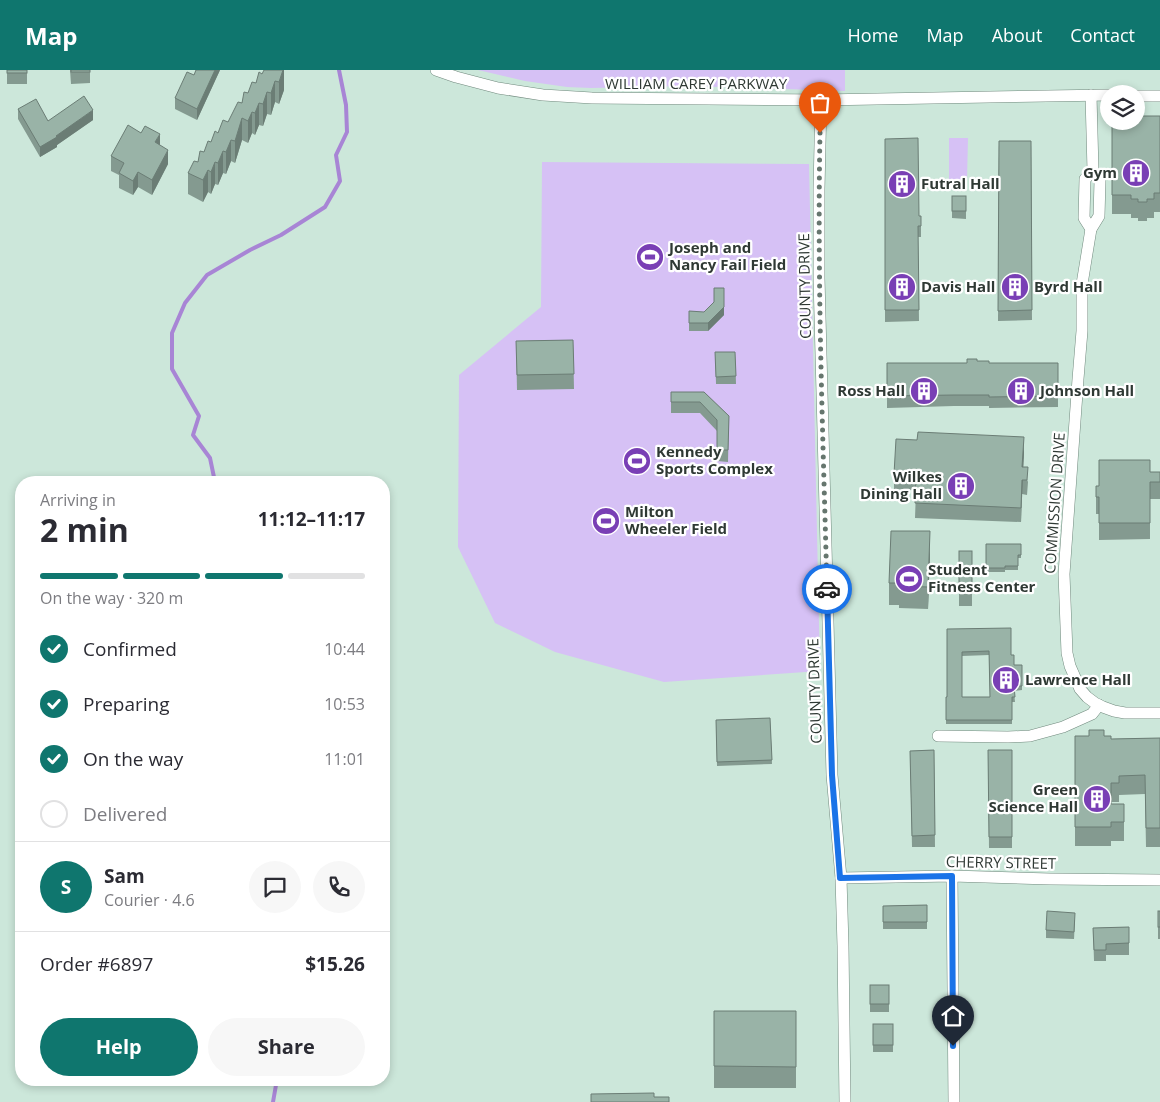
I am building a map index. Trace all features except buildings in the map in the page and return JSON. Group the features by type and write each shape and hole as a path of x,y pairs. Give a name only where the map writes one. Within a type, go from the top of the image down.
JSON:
{"street":[{"name":"WILLIAM CAREY PARKWAY","path":"436,70 498,88 567,97 612,99 821,100 1100,96"},
{"name":"COMMISSION DRIVE","path":"1091,95 1093,172 1100,181 1100,216 1091,230 1082,284 1082,330 1064,574 1067,653 1070,666 1080,689 1087,697 1099,705 1125,713 1160,713"},
{"path":"1145,96 1160,96"},
{"name":"COUNTY DRIVE","path":"821,100 819,278 832,775 840,878 845,1102"},
{"path":"938,736 1008,737 1036,734 1062,727 1092,714 1099,705"},
{"path":"952,876 954,1102"},
{"name":"CHERRY STREET","path":"840,878 952,876 1160,880"}],"shaded area":[{"path":"478,70 845,70 845,91 689,86 567,87 525,81"},
{"path":"949,138 968,138 967,180 949,180"},
{"name":"Kennedy Sports Complex","path":"542,162 809,164 820,671 664,682 555,652 495,623 458,547 459,375 541,307"}],"waterway":[{"path":"214,476 210,458 193,435 199,416 172,369 172,333 185,303 207,275 250,250 281,235 325,207 340,181 336,155 347,132 346,105 339,70"},
{"path":"273,1102 276,1086"}],"way so far":[{"path":"820,133 819,278 827,589"}],"place":[{"name":"Gym","path":"1136,173"},
{"name":"Futral Hall","path":"902,184"},
{"name":"Joseph and Nancy Fail Field","path":"650,257"},
{"name":"Davis Hall","path":"902,287"},
{"name":"Byrd Hall","path":"1015,287"},
{"name":"Ross Hall","path":"924,391"},
{"name":"Johnson Hall","path":"1021,391"},
{"name":"Kennedy Sports Complex","path":"637,461"},
{"name":"Wilkes Dining Hall","path":"961,486"},
{"name":"Milton Wheeler Field","path":"606,521"},
{"name":"Student Fitness Center","path":"909,579"},
{"name":"Lawrence Hall","path":"1006,680"},
{"name":"Green Science Hall","path":"1097,799"}],"route":[{"path":"827,589 832,775 840,878 952,876 953,1046"}]}
